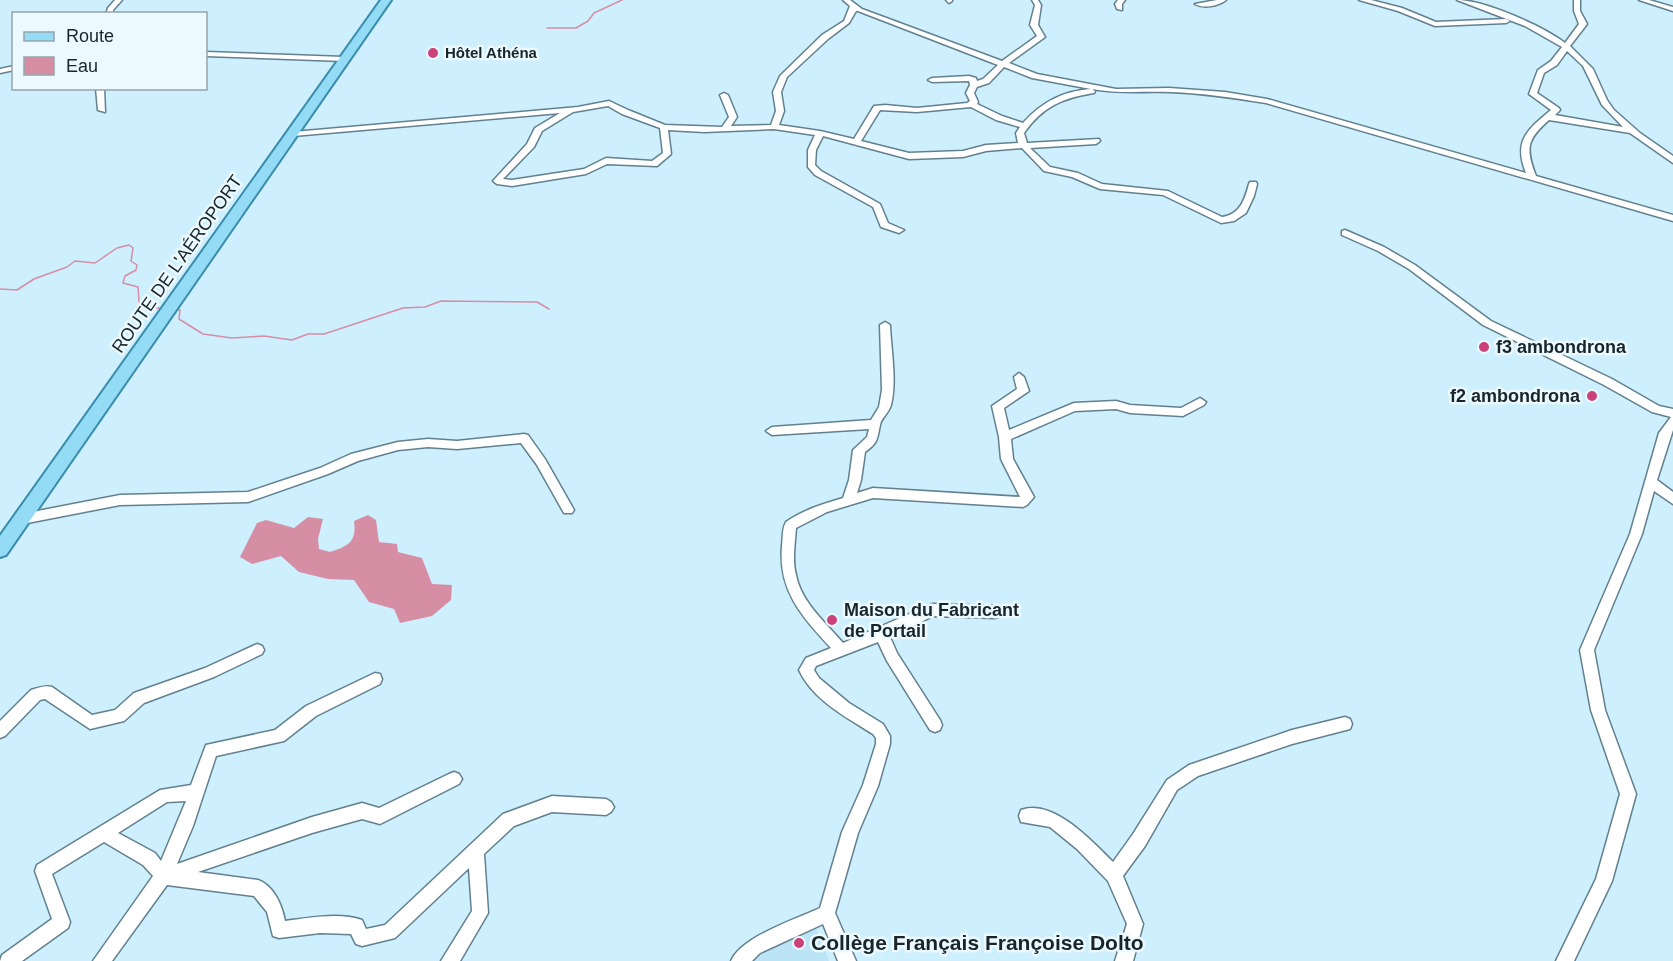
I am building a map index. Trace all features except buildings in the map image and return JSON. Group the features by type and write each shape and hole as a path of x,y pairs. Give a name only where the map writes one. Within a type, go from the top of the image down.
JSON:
{"main road":[{"name":"ROUTE DE L'AÉROPORT","path":"0,550 293,134 337,59 386,0"}],"street":[{"path":"109,12 119,0"},
{"path":"971,104 974,102 970,93 974,85 986,81 1003,64 1041,37 1034,25 1036,3 1046,0"},
{"path":"1110,0 1120,4"},
{"path":"1198,4 1214,4 1223,0"},
{"path":"1362,0 1400,9 1435,24 1519,22"},
{"path":"1460,0 1519,22 1553,38 1586,64 1606,105 1645,141 1673,160"},
{"path":"1532,176 1524,158 1530,133 1556,110 1533,94 1541,72 1554,63 1567,49 1570,40 1583,24 1577,11 1577,0"},
{"path":"1642,0 1673,9"},
{"path":"850,2 860,10 1035,76 1116,91"},
{"path":"774,127 780,111 777,92 784,76 825,37 847,22 853,10 850,2"},
{"path":"207,54 337,59"},
{"path":"932,80 969,78 974,85"},
{"path":"100,90 102,110"},
{"path":"1253,184 1243,211 1231,219 1221,219 1165,193 1100,186 1075,176 1047,169 1023,145 1020,133 1030,118 1066,94 1085,91 1169,90 1225,94 1268,101 1532,176 1673,219"},
{"path":"724,96 733,117 724,129"},
{"path":"293,134 574,109 609,103 625,112 664,127 724,129 774,127 820,133 909,156 963,154 980,149 1096,141"},
{"path":"856,141 877,108 928,110 971,104 999,118 1025,126"},
{"path":"574,109 538,130 535,141 521,157 504,170 497,181 512,183 586,171 606,161 654,164 667,154 664,127"},
{"path":"1547,117 1635,131"},
{"path":"820,133 812,150 811,165 831,183 862,196 877,206 884,225 899,230"},
{"path":"1345,233 1381,249 1412,267 1487,323 1608,382 1656,409 1673,413"},
{"path":"849,499 860,450 869,444 876,434 874,424 885,408 888,390 885,325"},
{"path":"841,650 818,624 790,582 790,526 800,519 849,499 873,493 1023,502 1028,497 1007,459 998,406 1023,391 1020,377"},
{"path":"1005,437 1074,407 1116,405 1130,410 1183,412 1200,402"},
{"path":"1565,961 1604,880 1628,794 1598,710 1587,650 1636,534 1665,433 1673,420"},
{"path":"772,431 874,424"},
{"path":"22,519 120,500 248,497 324,471 355,457 398,446 428,443 457,445 524,438 541,462 568,510"},
{"path":"1651,482 1673,499"},
{"path":"847,961 827,913 850,831 870,786 883,744 883,736 878,729 844,708 814,683 806,670 812,662 882,634 932,610 995,612"},
{"path":"882,634 892,657 935,725"},
{"path":"0,731 36,695 47,692 90,722 119,716 139,698 209,673 257,650"},
{"path":"102,961 163,876 197,792 211,750 279,736 311,711 375,679"},
{"path":"1114,875 1172,785 1194,770 1292,737 1345,724"},
{"path":"163,876 301,829 362,811 380,816 454,779"},
{"path":"8,961 62,921 44,871 165,795 197,792"},
{"path":"103,833 149,858 163,876 258,888 274,908 279,930 320,926 356,926 362,938 389,932 508,820 552,804 606,807"},
{"path":"1027,816 1053,820 1083,843 1114,875 1135,924 1124,961"},
{"path":"450,961 480,913 476,851"},
{"path":"740,961 754,947 827,913"}],"shaded area":[{"name":"Collège Français Françoise Dolto","path":"815,926 829,961 738,961"}],"water":[{"path":"368,515 376,520 379,542 397,544 398,552 422,558 432,584 452,585 451,600 432,616 400,623 394,609 369,602 354,580 328,579 299,572 281,556 252,564 240,557 257,523 266,520 294,528 308,517 323,519 318,539 319,549 330,552 350,542 354,534 354,521"}],"waterway":[{"path":"547,28 576,28 588,21 594,13 622,0"},
{"path":"0,289 17,290 34,279 67,267 75,261 95,263 117,248 129,245 133,248 131,261 137,265 136,270 125,276 123,283 138,287 139,302 145,306 164,309"},
{"path":"173,309 180,310 179,319 203,334 232,338 264,336 292,340 308,334 324,334 403,308 425,307 441,301 537,302 549,309"}],"place":[{"name":"Hôtel Athéna","path":"433,53"},
{"name":"f3 ambondrona","path":"1484,347"},
{"name":"f2 ambondrona","path":"1592,396"},
{"name":"Maison du Fabricant de Portail","path":"832,620"},
{"name":"Collège Français Françoise Dolto","path":"799,943"}]}
